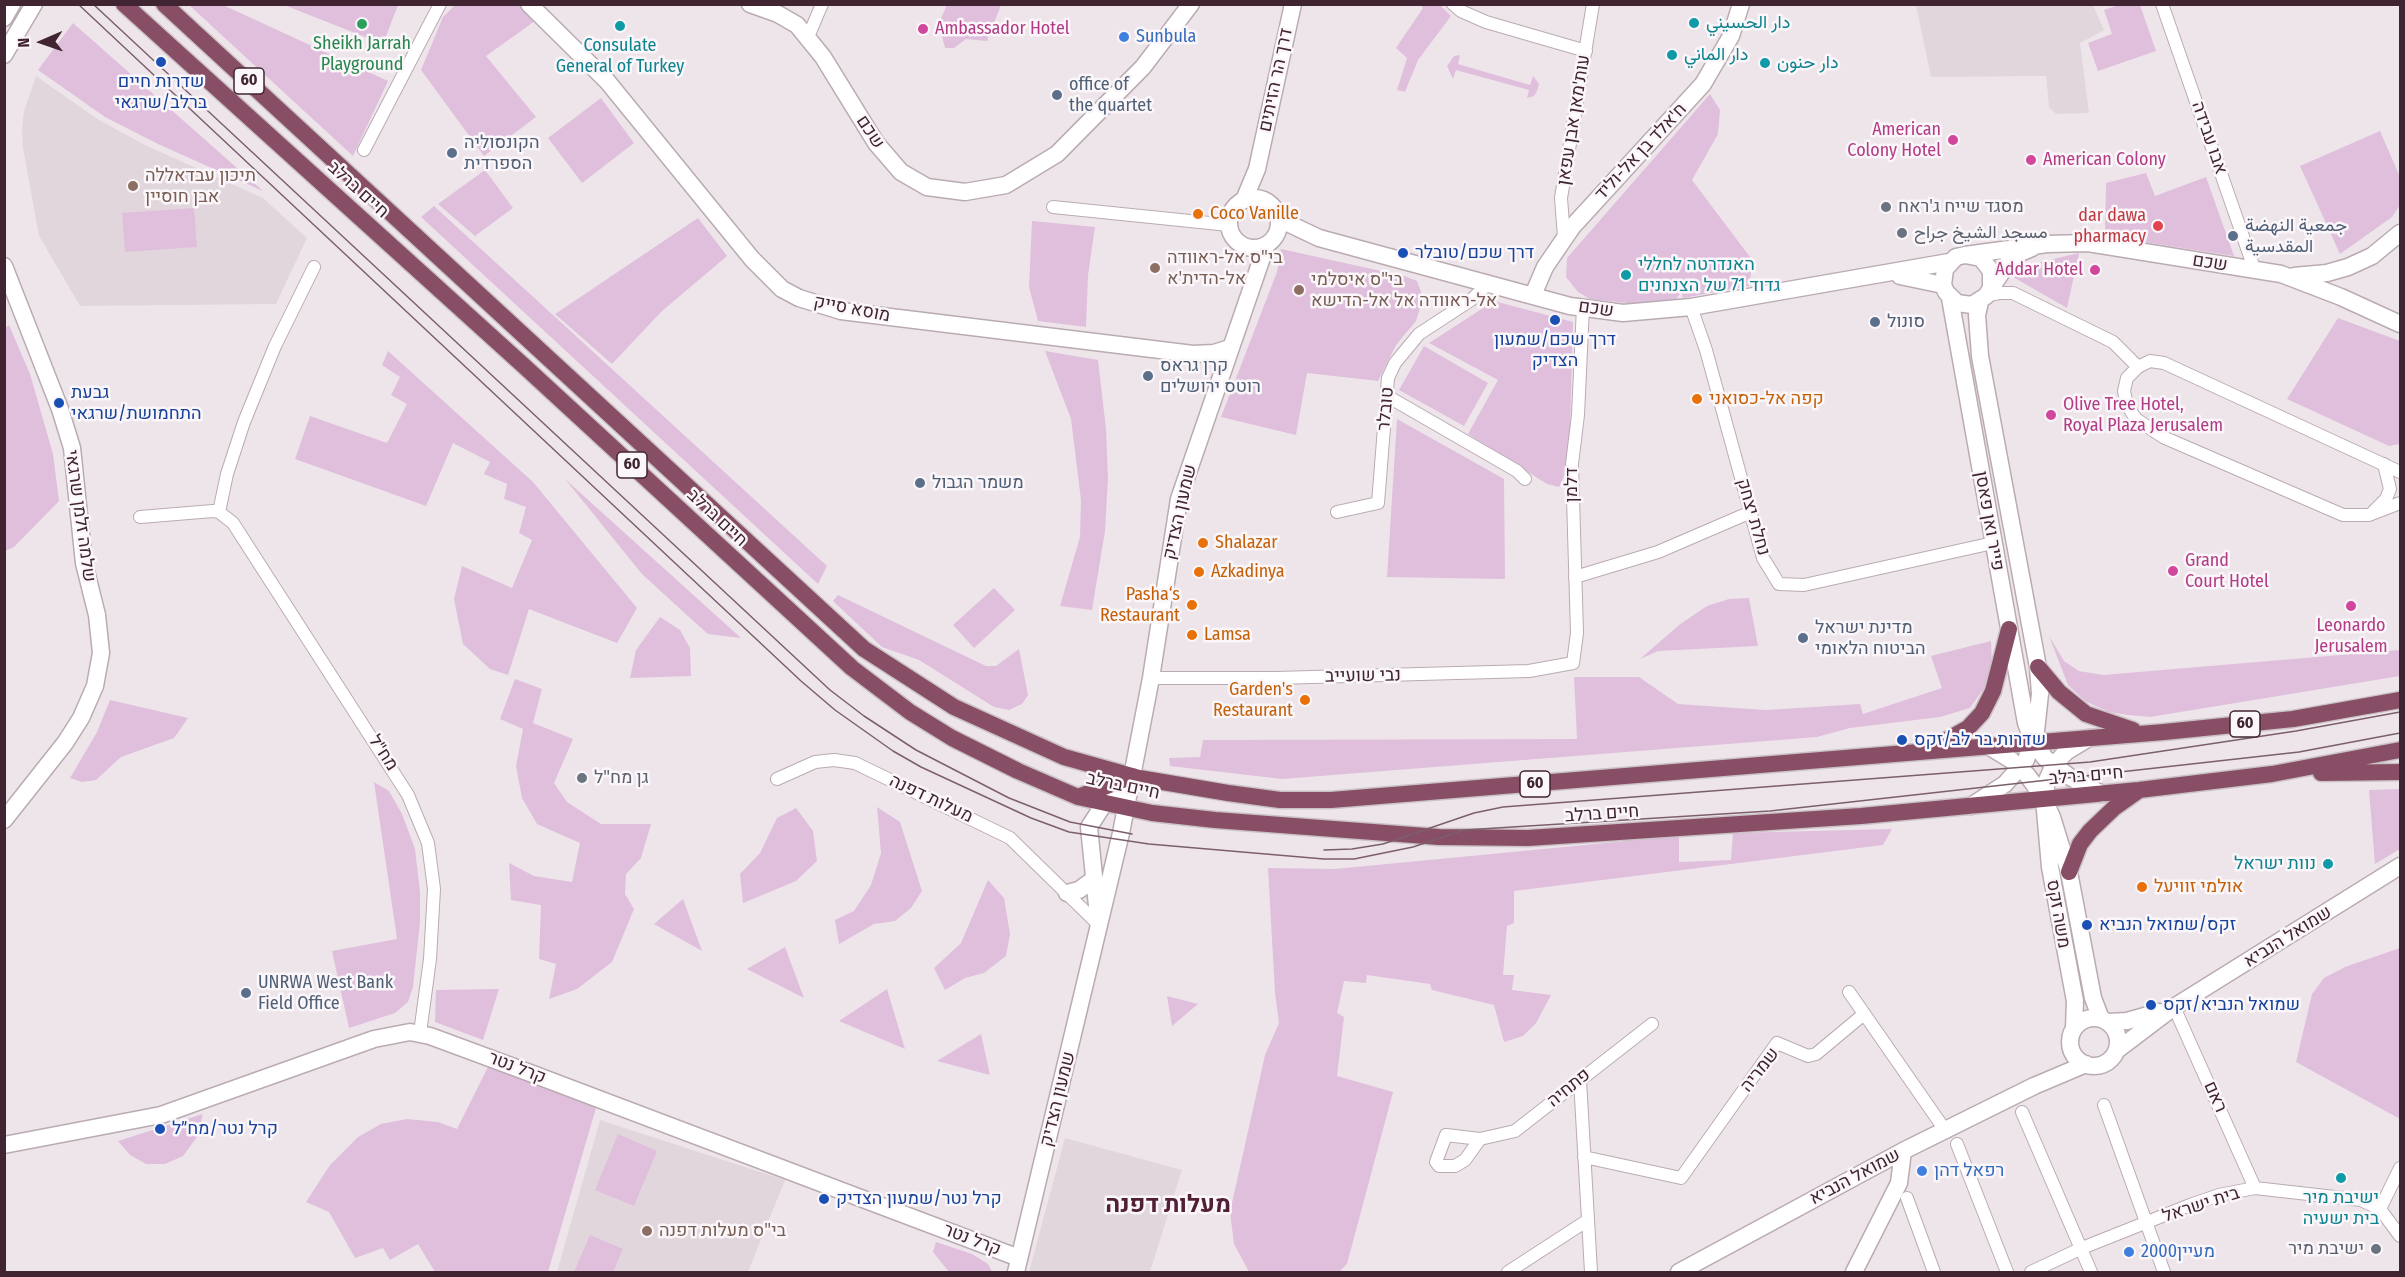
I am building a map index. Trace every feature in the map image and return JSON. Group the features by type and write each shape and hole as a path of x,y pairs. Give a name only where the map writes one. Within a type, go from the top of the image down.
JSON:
{"highway":[{"name":"חיים ברלב","path":"124,4 524,366 852,668 902,706 952,738 1026,775 1078,797 1126,808 1215,820 1495,839 1651,831 2102,794 2272,774 2400,750"},
{"name":"חיים ברלב","path":"164,4 864,649 905,678 973,718 1064,757 1137,781 1280,800 1331,800 2145,734 2293,719 2400,700"},
{"path":"1923,751 1950,740 1968,728 1982,713 1994,691 2009,629"},
{"path":"2038,667 2059,692 2086,714 2145,734"},
{"path":"2272,774 2400,772"},
{"path":"1078,797 1137,781"},
{"path":"2069,872 2080,844 2090,831 2114,808 2139,790"}],"street":[{"path":"4,18 12,4"},
{"path":"4,55 34,4"},
{"name":"מוסא סייק","path":"529,4 607,81 752,260 783,289 799,298 841,311 1181,353 1202,354 1230,348"},
{"name":"שכם","path":"750,4 788,19 797,25 824,57 876,143 892,164 912,179 941,191 984,190 1006,185 1058,154 1143,67 1191,4"},
{"path":"808,37 822,4"},
{"name":"דרך הר הזיתים","path":"1244,200 1253,181 1260,156 1293,4"},
{"path":"1453,4 1461,11 1486,22 1586,51"},
{"name":"עות'מאן אבן עפאן","path":"1564,237 1561,198 1593,4"},
{"name":"ח'אלד בן אל-וליד","path":"1533,296 1545,267 1564,237 1703,84 1731,36 1741,4"},
{"name":"אבו עבידה","path":"2163,4 2255,271"},
{"path":"364,150 440,6"},
{"name":"דרך הר הזיתים","path":"1260,156 1264,200"},
{"path":"1244,200 1264,200 1274,208 1279,219 1270,242 1254,249 1243,246 1232,236 1229,225 1233,210 1244,200"},
{"path":"1053,207 1229,225"},
{"name":"שכם","path":"1279,219 1319,238"},
{"path":"2281,274 2303,277 2348,267 2372,256 2400,233"},
{"name":"שכם","path":"1270,242 1293,236 1319,238 1533,296 1623,313 1691,307 1949,262"},
{"name":"שמעון הצדיק","path":"1017,1265 1126,808 1137,781 1179,499 1230,348 1270,242"},
{"name":"שכם","path":"1986,295 1998,274 2018,254 2047,243"},
{"name":"שכם","path":"1965,255 2047,243 2088,243 2281,274 2341,297 2400,324"},
{"path":"1986,295 1991,271 1981,258 1965,255 1949,262 1945,269 1947,292 1964,305 1986,295 2013,293 2113,342 2138,367"},
{"name":"שלמה זלמן שרגאי","path":"4,266 70,439 78,485 84,563 97,615 100,653 95,686 81,718 65,743 4,820"},
{"path":"140,517 219,512 227,474 244,422 275,346 314,267"},
{"name":"שכם","path":"1879,275 1920,279 1947,292"},
{"name":"טובלר","path":"1337,512 1378,502 1388,378 1395,363 1419,334 1471,300 1489,283"},
{"name":"פייר ואן פאסן","path":"1947,292 2026,723 2033,742 2054,765 2070,777 2102,794"},
{"name":"פייר ואן פאסן","path":"1970,806 2001,788 2021,768 2033,742 2040,706 2038,667 1980,356 1977,315 1986,295"},
{"name":"דלמן","path":"1573,663 1576,633 1572,464 1578,415 1583,307"},
{"name":"נחלת יצחק","path":"1691,307 1706,350 1763,558 1779,584 1791,586 1912,563 1993,543"},
{"path":"2400,472 2164,363 2150,361 2138,367 2127,378 2124,391 2132,412 2151,430 2343,515 2369,515 2400,503"},
{"path":"1387,396 1517,471 1525,479"},
{"path":"2369,515 2381,506 2390,489 2384,464"},
{"name":"מח\"ל","path":"219,512 233,523 394,769 422,824 432,859 434,889 430,959 420,1033"},
{"path":"1575,577 1658,552 1750,512"},
{"name":"נבי שועייב","path":"1151,678 1276,678 1528,671 1573,663"},
{"path":"2054,765 2066,752 2089,738"},
{"name":"משה זקס","path":"1988,746 2021,768 2044,799 2069,872 2093,998 2105,1020"},
{"name":"מעלות דפנה","path":"777,779 815,762 834,760 855,763 1010,838 1099,926"},
{"name":"משה זקס","path":"2054,765 2047,780 2044,799 2050,867 2075,1001 2072,1035"},
{"name":"שמעון הצדיק","path":"1099,926 1089,827 1104,804 1137,781"},
{"name":"שמואל הנביא","path":"2116,1051 2174,1007 2400,866"},
{"path":"1067,893 1079,890 1094,879"},
{"path":"1849,992 1945,1130"},
{"name":"שמואל הנביא","path":"2105,1020 2144,1017 2174,1007"},
{"name":"ראם","path":"2174,1007 2255,1188"},
{"name":"שמריה","path":"1584,1157 1681,1178 1777,1043 1808,1056 1816,1054 1864,1014"},
{"path":"2086,1019 2105,1020 2117,1035 2116,1051 2113,1057 2100,1065 2086,1064 2073,1053 2072,1035 2086,1019"},
{"name":"פתחיה","path":"1480,1139 1515,1131 1652,1024"},
{"name":"קרל נטר","path":"4,1145 160,1115 374,1039 400,1032 420,1033 1017,1265"},
{"name":"שמואל הנביא","path":"2034,1086 2060,1062 2072,1035"},
{"name":"שמואל הנביא","path":"1678,1272 1903,1151 2034,1086 2086,1064"},
{"path":"1580,1080 1591,1272"},
{"path":"2104,1105 2164,1272"},
{"path":"2022,1112 2091,1272"},
{"path":"1957,1144 2007,1272"},
{"path":"1854,1272 1899,1183 1903,1151"},
{"path":"2400,1168 2380,1209 2400,1236"},
{"name":"בית ישראל","path":"2031,1272 2082,1248 2219,1195 2255,1188 2361,1200 2380,1209"},
{"path":"1907,1198 1934,1272"},
{"path":"1508,1272 1588,1220"}],"shaded area":[{"path":"947,4 1001,5 987,41 966,39 954,48 945,48 940,20"},
{"path":"189,5 223,5 388,81 353,156"},
{"name":"Sheikh Jarrah Playground","path":"284,5 398,5 383,44"},
{"path":"455,5 520,5 535,21 486,56 536,117 484,156 421,70 443,17"},
{"path":"1421,5 1440,5 1451,16 1418,60 1405,92 1397,90 1407,58 1396,48 1423,8"},
{"path":"1916,5 2093,5 2104,30 2080,43 2089,113 2056,114 2049,107 2046,76 1931,77"},
{"path":"2119,5 2140,5 2156,51 2098,71 2088,43 2112,34 2104,10"},
{"path":"73,23 263,191 158,144 105,117 38,70"},
{"path":"1460,55 1458,64 1530,85 1533,76 1539,84 1537,91 1534,96 1527,98 1529,90 1456,70 1453,79 1447,66 1454,56"},
{"name":"תיכון עבדאללה אבן חוסיין","path":"36,76 99,120 145,145 263,198 307,238 276,304 80,306 39,236 23,148 22,129 24,111"},
{"path":"1710,94 1720,110 1718,134 1692,180 1753,261 1749,286 1683,298 1681,292 1676,299 1645,305 1590,299 1578,292 1566,277 1567,258"},
{"path":"601,98 634,143 582,183 548,138"},
{"path":"2380,131 2400,177 2400,205 2392,217 2340,254 2300,166"},
{"path":"485,170 513,208 475,236 438,204"},
{"path":"2146,173 2155,196 2206,177 2234,256 2105,236 2106,183"},
{"path":"434,206 827,566 818,584 421,217"},
{"path":"194,208 197,247 125,252 122,213"},
{"path":"698,218 727,256 661,312 612,364 555,314"},
{"path":"1032,221 1095,227 1088,275 1086,327 1038,321 1029,287"},
{"path":"1281,249 1404,276 1417,281 1421,292 1421,305 1416,321 1396,345 1378,381 1307,373 1296,435 1221,417 1277,272"},
{"path":"2079,253 2067,308 2013,277 2023,269 2041,262"},
{"path":"1494,301 1573,322 1569,466 1559,487 1547,484 1468,434 1498,380 1429,343"},
{"path":"2338,318 2400,341 2400,444 2389,446 2287,399"},
{"path":"9,325 30,374 53,454 59,501 14,547 5,551 4,329"},
{"path":"1424,346 1488,383 1464,426 1399,390"},
{"path":"388,351 533,482 637,608 617,643 529,609 508,675 490,669 463,644 454,599 462,566 512,588 532,540 519,533 526,507 504,499 507,484 484,474 490,462 453,443 426,506 295,459 310,416 387,443 407,404 391,395 400,377 382,365"},
{"path":"1045,351 1098,360 1106,429 1108,478 1105,531 1092,610 1060,606 1080,537 1081,500 1071,419"},
{"path":"1397,419 1504,479 1505,579 1387,577"},
{"path":"565,479 741,638 708,634 690,618 642,574"},
{"path":"994,588 1015,610 974,648 953,625"},
{"path":"838,595 986,666 996,666 1019,649 1028,695 1022,704 1009,710 994,707 919,660 882,647 833,601"},
{"path":"1749,598 1758,646 1658,651 1640,659 1679,625 1707,606 1729,599"},
{"path":"660,617 680,630 690,648 691,676 630,678 636,650"},
{"path":"2049,636 2064,661 2079,671 2103,675 2400,650 2400,676 2150,717 2128,715 2109,712 2085,701 2068,685"},
{"path":"1991,641 1992,665 1984,688 1970,708 1940,717 1850,728 1817,737 1282,779 1170,766 1169,758 1200,757 1203,740 1577,739 1574,677 1639,677 1678,704 1766,710 1860,704 1863,714 1942,688 1931,656"},
{"path":"515,679 542,689 533,723 573,739 554,783 567,802 601,824 651,824 641,858 626,874 625,894 634,909 612,962 577,989 549,999 556,964 539,959 541,905 511,900 509,863 534,876 572,882 580,843 537,824 522,798 516,766 523,729 500,719"},
{"path":"110,700 188,718 174,738 121,757 96,780 82,782 70,778 97,732"},
{"path":"374,782 389,791 402,814 415,849 420,892 420,922 413,987 408,1002 395,1013 349,1028 332,951 397,939"},
{"path":"2400,789 2400,849 2375,864 2369,790"},
{"path":"877,807 900,822 922,891 911,908 895,921 874,924 839,944 835,920 854,911 871,885 881,853"},
{"path":"796,808 813,831 817,861 796,881 743,903 740,874 760,853 777,818"},
{"path":"1892,829 1883,845 1514,891 1514,923 1507,926 1503,975 1514,975 1512,990 1551,995 1536,1023 1523,1036 1504,1042 1494,1005 1432,990 1430,984 1367,975 1366,983 1344,981 1337,1013 1344,1017 1337,1076 1393,1092 1347,1264 1339,1272 1249,1272 1234,1244 1230,1212 1265,1055 1279,1023 1275,993 1268,868 1335,869 1679,836 1679,862 1731,860 1733,833"},
{"path":"988,880 1004,898 1010,934 1006,956 984,973 965,978 945,990 934,968 961,943"},
{"path":"683,899 702,951 654,924"},
{"path":"785,947 804,998 747,969"},
{"path":"2400,948 2400,1119 2296,1062 2312,994 2324,978 2345,967"},
{"path":"499,989 483,1040 435,1022 436,990"},
{"path":"887,989 905,1049 839,1021"},
{"path":"1167,996 1198,1004 1172,1026"},
{"path":"981,1034 990,1075 937,1061"},
{"path":"489,1065 598,1101 548,1272 435,1272 418,1244 390,1260 383,1248 355,1258 329,1212 306,1202 330,1165 358,1137 381,1124 407,1119 438,1122 457,1129"},
{"path":"203,1114 197,1137 183,1156 165,1164 146,1164 130,1155 118,1141"},
{"path":"600,1120 785,1180 748,1272 557,1272"},
{"path":"618,1134 657,1151 634,1206 595,1190"},
{"path":"1065,1138 1182,1170 1150,1272 1029,1272"},
{"path":"590,1235 623,1249 613,1272 574,1272"},
{"path":"936,1242 972,1254 988,1264 992,1272 949,1272 933,1252"}],"tram line":[{"path":"78,4 801,681 835,710 893,751 921,767 1031,818 1069,832 1149,844 1324,859 1354,859 1413,847 1464,830 1770,811 2299,752 2400,733"},
{"path":"93,4 830,690 864,716 916,750 1009,798 1070,822 1132,834"},
{"path":"1324,850 1352,849 1383,844 1474,813 1503,807 2090,762 2296,731 2400,712"}],"place":[{"name":"دار الحسيني","path":"1694,23"},
{"name":"Sheikh Jarrah Playground","path":"362,24"},
{"name":"Consulate General of Turkey","path":"620,26"},
{"name":"Ambassador Hotel","path":"923,29"},
{"name":"Sunbula","path":"1124,37"},
{"name":"دار الماني","path":"1672,55"},
{"name":"שדרות חיים ברלב/שרגאי","path":"161,62"},
{"name":"دار حنون","path":"1765,63"},
{"name":"office of the quartet","path":"1057,95"},
{"name":"American Colony Hotel","path":"1953,140"},
{"name":"הקונסוליה הספרדית","path":"452,153"},
{"name":"American Colony","path":"2031,160"},
{"name":"תיכון עבדאללה אבן חוסיין","path":"133,186"},
{"name":"מסגד שייח ג'ראח","path":"1886,207"},
{"name":"Coco Vanille","path":"1198,214"},
{"name":"dar dawa pharmacy","path":"2158,226"},
{"name":"مسجد الشيخ جراح","path":"1902,233"},
{"name":"جمعية النهضة المقدسية","path":"2233,236"},
{"name":"דרך שכם/טובלר","path":"1403,253"},
{"name":"בי\"ס אל-ראוודה אל-הדית'א","path":"1155,268"},
{"name":"Addar Hotel","path":"2095,270"},
{"name":"האנדרטה לחללי גדוד 71 של הצנחנים","path":"1626,275"},
{"name":"בי\"ס איסלמי אל-ראוודה אל אל-הדישא","path":"1299,290"},
{"name":"דרך שכם/שמעון הצדיק","path":"1555,320"},
{"name":"סונול","path":"1875,322"},
{"name":"קרן גראס רוטס ירושלים","path":"1148,376"},
{"name":"קפה אל-כסואני","path":"1697,399"},
{"name":"גבעת התחמושת/שרגאי","path":"59,403"},
{"name":"Olive Tree Hotel, Royal Plaza Jerusalem","path":"2051,415"},
{"name":"משמר הגבול","path":"920,483"},
{"name":"Shalazar","path":"1203,543"},
{"name":"Grand Court Hotel","path":"2173,571"},
{"name":"Azkadinya","path":"1199,572"},
{"name":"Pasha‘s Restaurant","path":"1192,605"},
{"name":"Leonardo Jerusalem","path":"2351,606"},
{"name":"Lamsa","path":"1192,635"},
{"name":"מדינת ישראל הביטוח הלאומי","path":"1803,638"},
{"name":"Garden's Restaurant","path":"1305,700"},
{"name":"שדרות בר לב/זקס","path":"1902,740"},
{"name":"גן מח\"ל","path":"582,778"},
{"name":"נוות ישראל","path":"2328,864"},
{"name":"אולמי זוויעל","path":"2142,887"},
{"name":"זקס/שמואל הנביא","path":"2087,925"},
{"name":"UNRWA West Bank Field Office","path":"246,993"},
{"name":"שמואל הנביא/זקס","path":"2151,1005"},
{"name":"קרל נטר/מח״ל","path":"160,1129"},
{"name":"רפאל דהן","path":"1922,1171"},
{"name":"ישיבת מיר בית ישעיה","path":"2341,1178"},
{"name":"קרל נטר/שמעון הצדיק","path":"824,1199"},
{"name":"בי\"ס מעלות דפנה","path":"647,1231"},
{"name":"ישיבת מיר","path":"2376,1249"},
{"name":"מעיין2000","path":"2129,1252"}],"district":[{"name":"מעלות דפנה","path":"1168,1205"}]}
